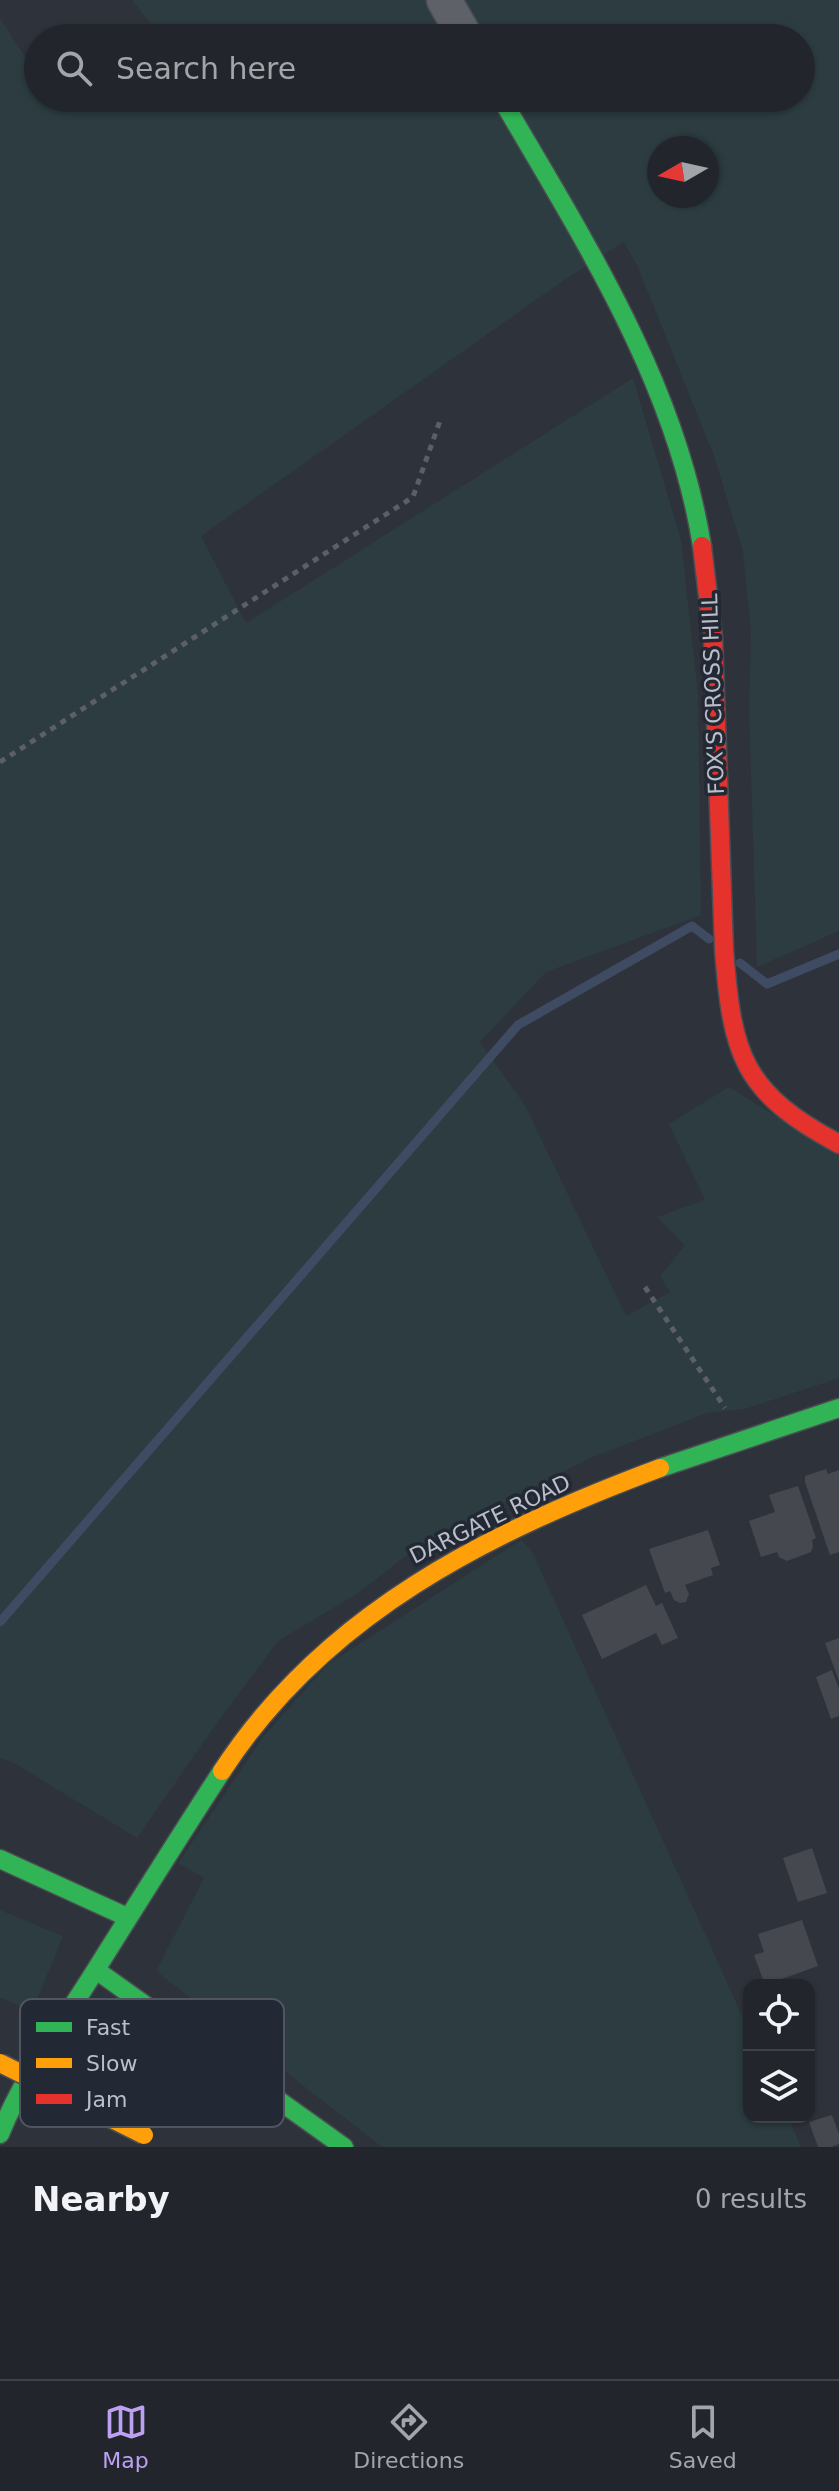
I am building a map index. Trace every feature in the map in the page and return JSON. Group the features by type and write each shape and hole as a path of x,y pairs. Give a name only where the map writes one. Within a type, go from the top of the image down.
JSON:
{"main road":[{"name":"FOX'S CROSS HILL","path":"509,112 616,300 661,398 687,476 704,548 713,617 717,834 728,994 737,1033 750,1072 770,1100 805,1126 839,1144"},
{"name":"DARGATE ROAD","path":"76,1999 243,1737 303,1671 372,1611 434,1569 608,1488 839,1408"},
{"path":"0,1859 127,1917"},
{"path":"96,1970 137,1999"},
{"path":"0,2063 20,2073"},
{"name":"DARGATE ROAD","path":"0,2134 20,2095"},
{"path":"284,2104 344,2147"},
{"path":"128,2127 164,2147"}],"street":[{"path":"444,0 458,24"}],"path":[{"path":"0,762 413,497 441,418"},
{"path":"645,1287 745,1439"}],"shaded area":[{"path":"132,0 839,0 839,931 757,967 749,710 751,632 743,551 714,456 637,265 624,242 567,278 201,536 246,623 633,378 681,540 698,695 701,915 546,972 480,1042 526,1107 626,1316 670,1292 660,1276 685,1245 657,1217 705,1200 669,1124 729,1087 839,1155 839,1378 745,1409 707,1413 588,1459 407,1555 358,1593 278,1641 137,1838 14,1763 0,1758 0,18 24,55 24,112 815,112 815,24 151,24"},
{"path":"521,1540 531,1549 743,2018 743,2123 791,2123 801,2147 382,2147 284,2071 284,1999 192,1999 156,1971 204,1878 178,1863 263,1737 328,1664"},
{"path":"0,1910 63,1936 37,1999 20,1999 20,2006 0,1997"}],"building":[{"path":"826,1469 828,1474 839,1470 839,1552 830,1555 805,1482 805,1476"},
{"path":"798,1486 816,1538 812,1540 811,1552 787,1561 777,1552 761,1557 749,1521 775,1512 769,1495"},
{"path":"708,1530 720,1565 711,1568 713,1575 685,1585 689,1594 686,1602 680,1603 674,1600 670,1591 665,1593 649,1549"},
{"path":"646,1585 656,1606 662,1603 678,1638 662,1645 656,1633 602,1659 582,1615"},
{"path":"839,1638 839,1681 825,1643"},
{"path":"832,1670 839,1689 839,1716 831,1719 816,1677"},
{"path":"812,1848 827,1893 798,1902 783,1858"},
{"path":"802,1920 818,1966 782,1979 763,1979 754,1955 764,1952 758,1934"},
{"path":"832,2115 839,2144 818,2147 809,2123 815,2123 815,2120"}],"waterway":[{"path":"0,1622 518,1025 692,926 709,939"},
{"path":"740,963 767,984 839,954"}],"traffic: fast":[{"path":"509,112 594,258 649,369 689,485 702,546"},
{"path":"660,1468 839,1408"},
{"path":"77,1999 222,1771"},
{"path":"0,1859 127,1917"},
{"path":"96,1970 137,1999"},
{"path":"0,2134 20,2091"},
{"path":"284,2104 344,2147"}],"traffic: slow":[{"path":"222,1771 263,1715 310,1666 361,1623 416,1584 473,1550 534,1520 660,1468"},
{"path":"0,2063 20,2073"},
{"path":"128,2127 144,2135"}],"traffic: jam":[{"path":"702,546 713,637 724,949 727,986 738,1044 748,1067 781,1106 839,1144"}]}
